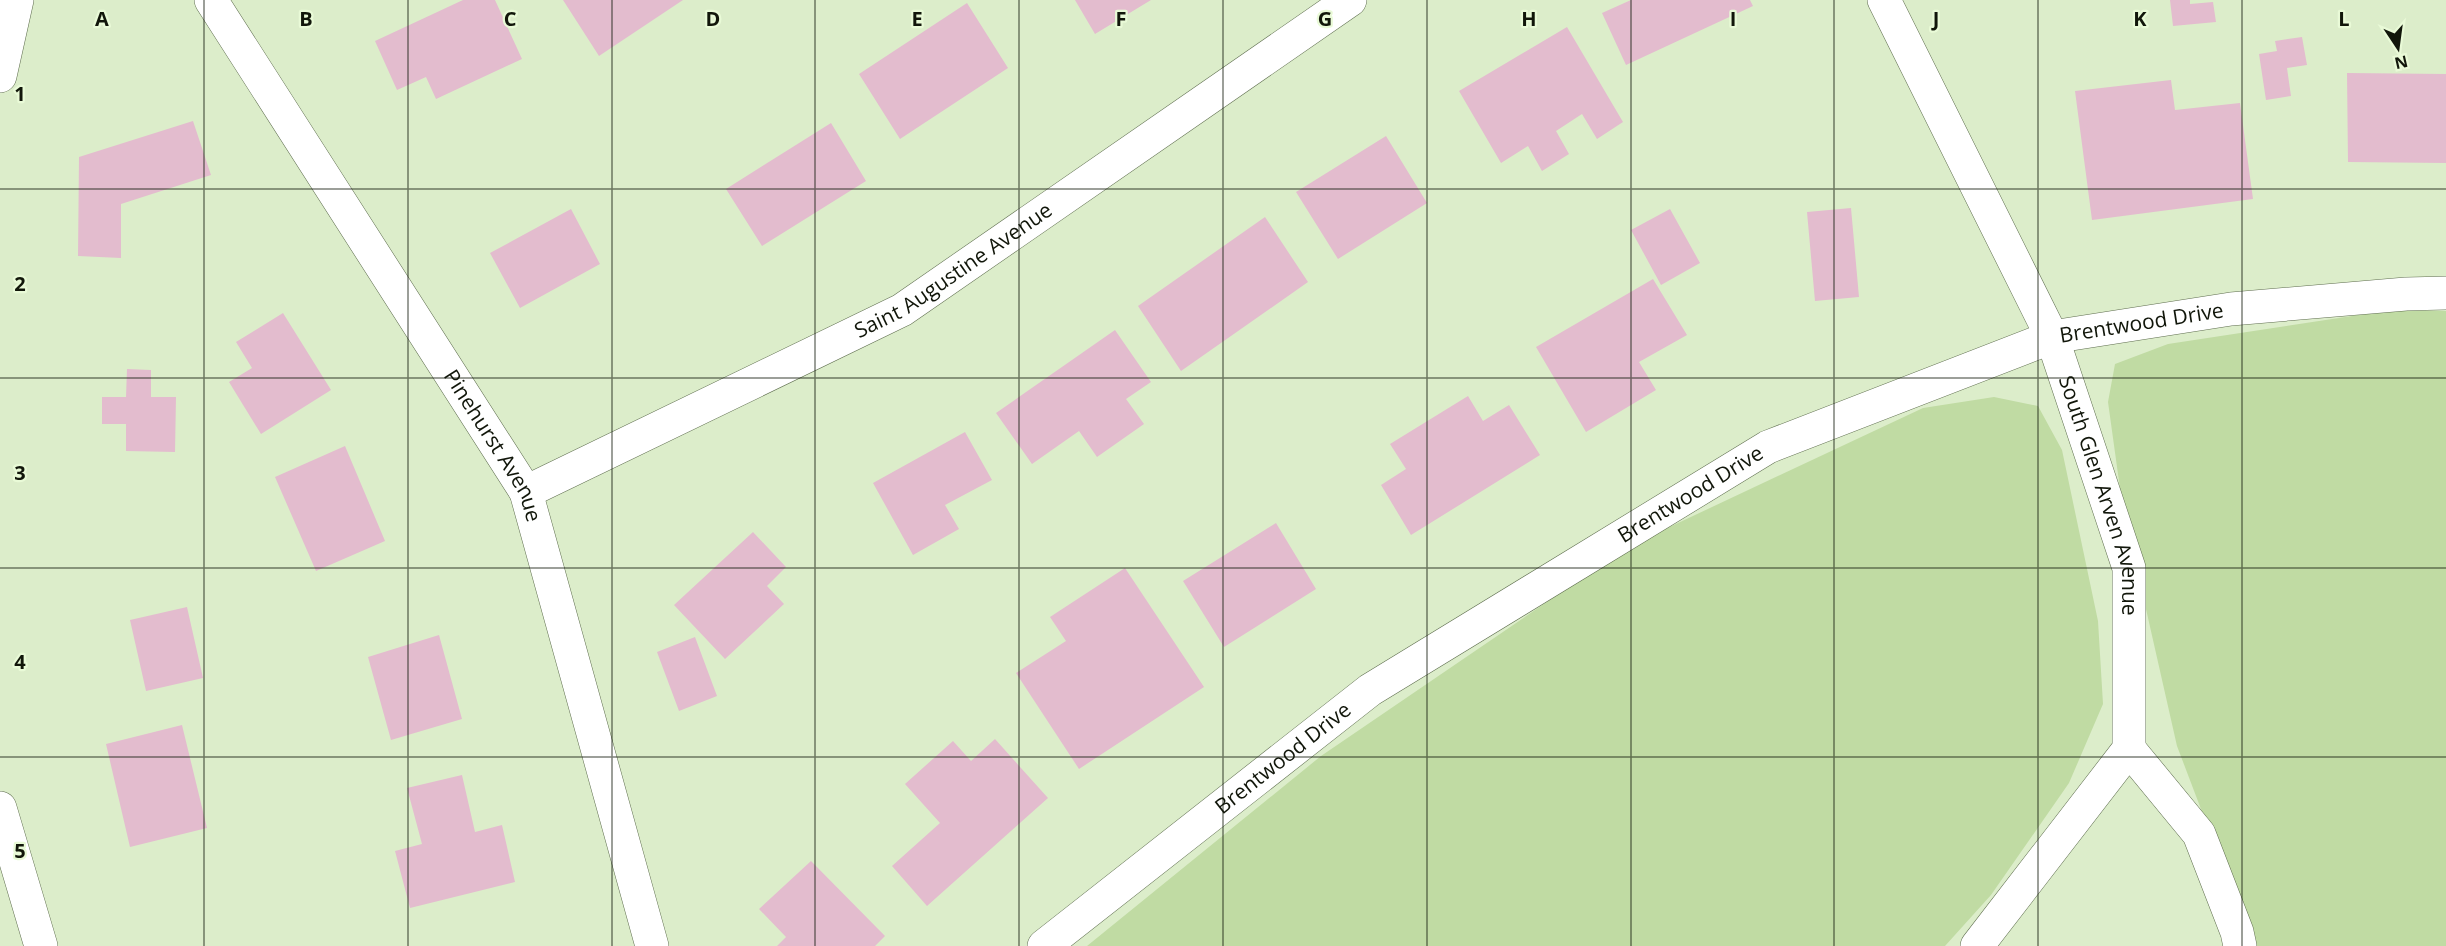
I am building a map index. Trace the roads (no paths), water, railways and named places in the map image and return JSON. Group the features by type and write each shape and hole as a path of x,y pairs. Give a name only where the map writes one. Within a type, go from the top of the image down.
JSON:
{"street":[{"path":"0,76 17,0"},
{"name":"Pinehurst Avenue","path":"211,0 526,492 652,946"},
{"name":"Saint Augustine Avenue","path":"526,492 902,310 1350,0"},
{"name":"South Glen Arven Avenue","path":"1884,0 2052,337 2129,568 2128,748"},
{"name":"Brentwood Drive","path":"1044,946 1370,690 1768,447 2052,337 2232,309 2406,294 2446,293"},
{"path":"1977,946 2128,748 2199,834 2237,932 2240,946"},
{"path":"0,808 41,946"}]}
